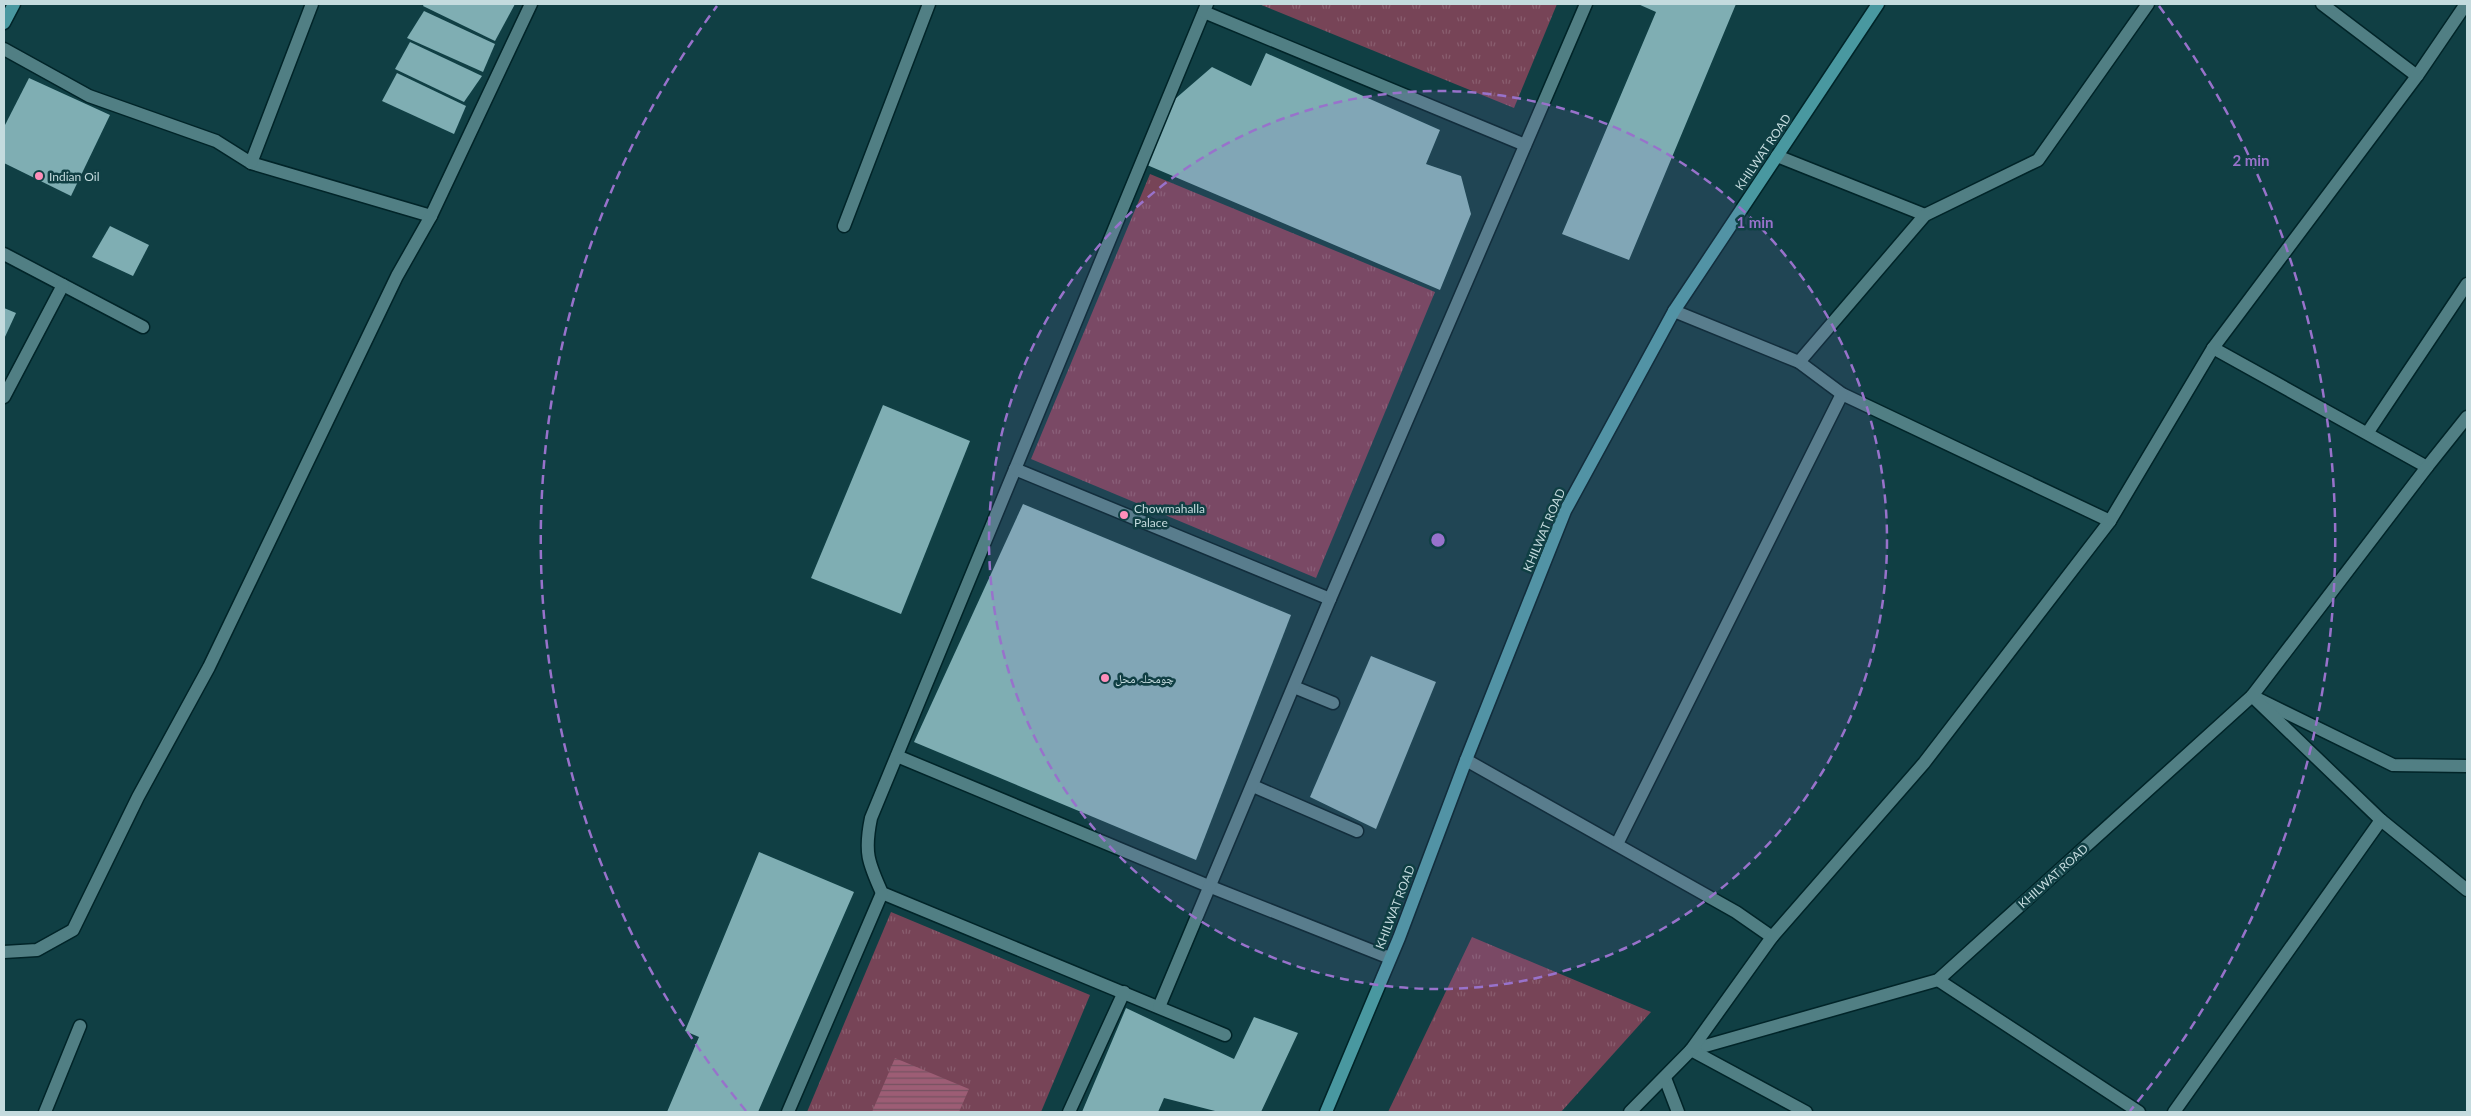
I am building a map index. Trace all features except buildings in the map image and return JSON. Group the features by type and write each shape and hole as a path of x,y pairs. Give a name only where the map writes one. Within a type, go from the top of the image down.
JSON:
{"main road":[{"path":"4,22 14,4"},
{"name":"KHILWAT ROAD","path":"1326,1112 1390,958 1565,511 1674,311 1878,4"}],"street":[{"path":"251,163 312,4"},
{"path":"4,952 37,950 73,930 138,797 209,667 397,276 431,216 531,4"},
{"path":"844,226 929,4"},
{"path":"1159,1007 1211,888 1330,599 1586,4"},
{"path":"1799,362 1925,215 2038,160 2148,4"},
{"path":"2322,4 2417,76"},
{"path":"1630,1112 1691,1050 1772,937 1924,763 2110,521 2213,348 2417,76 2466,4"},
{"path":"1225,1035 882,893 871,870 866,842 871,818 1205,8 1525,145"},
{"path":"4,49 89,96 216,141 251,163 431,216"},
{"path":"1777,156 1925,215"},
{"path":"4,254 143,327"},
{"path":"2368,432 2467,284"},
{"path":"4,397 63,285"},
{"path":"1674,311 1799,362 1842,394 2110,521"},
{"path":"2213,348 2368,432 2427,467"},
{"path":"1617,844 1842,394"},
{"name":"KHILWAT ROAD","path":"1691,1050 1938,980 2252,696 2467,417"},
{"path":"1015,469 1330,599"},
{"path":"1294,687 1333,703"},
{"path":"2252,696 2393,765 2467,766"},
{"path":"2252,696 2382,820 2467,890"},
{"path":"897,756 1211,888 1390,958"},
{"path":"1466,760 1736,912 1772,937"},
{"path":"1253,786 1357,831"},
{"path":"2174,1112 2382,820"},
{"path":"788,1112 882,893"},
{"path":"1938,980 2139,1112"},
{"path":"1069,1112 1124,992"},
{"path":"45,1112 80,1026"},
{"path":"1691,1050 1806,1112"},
{"path":"1665,1078 1678,1112"}],"green space":[{"path":"1259,4 1557,4 1514,108"},
{"path":"1150,174 1435,292 1316,578 1031,459"},
{"path":"891,912 1090,995 1041,1112 807,1112"},
{"path":"1472,937 1651,1012 1561,1112 1388,1112"}],"shaded area":[{"path":"895,1058 969,1089 959,1112 872,1112"}],"place":[{"name":"Indian Oil","path":"39,176"},
{"name":"Chowmahalla Palace","path":"1124,515"},
{"name":"چومحلہ محل","path":"1105,678"}]}
